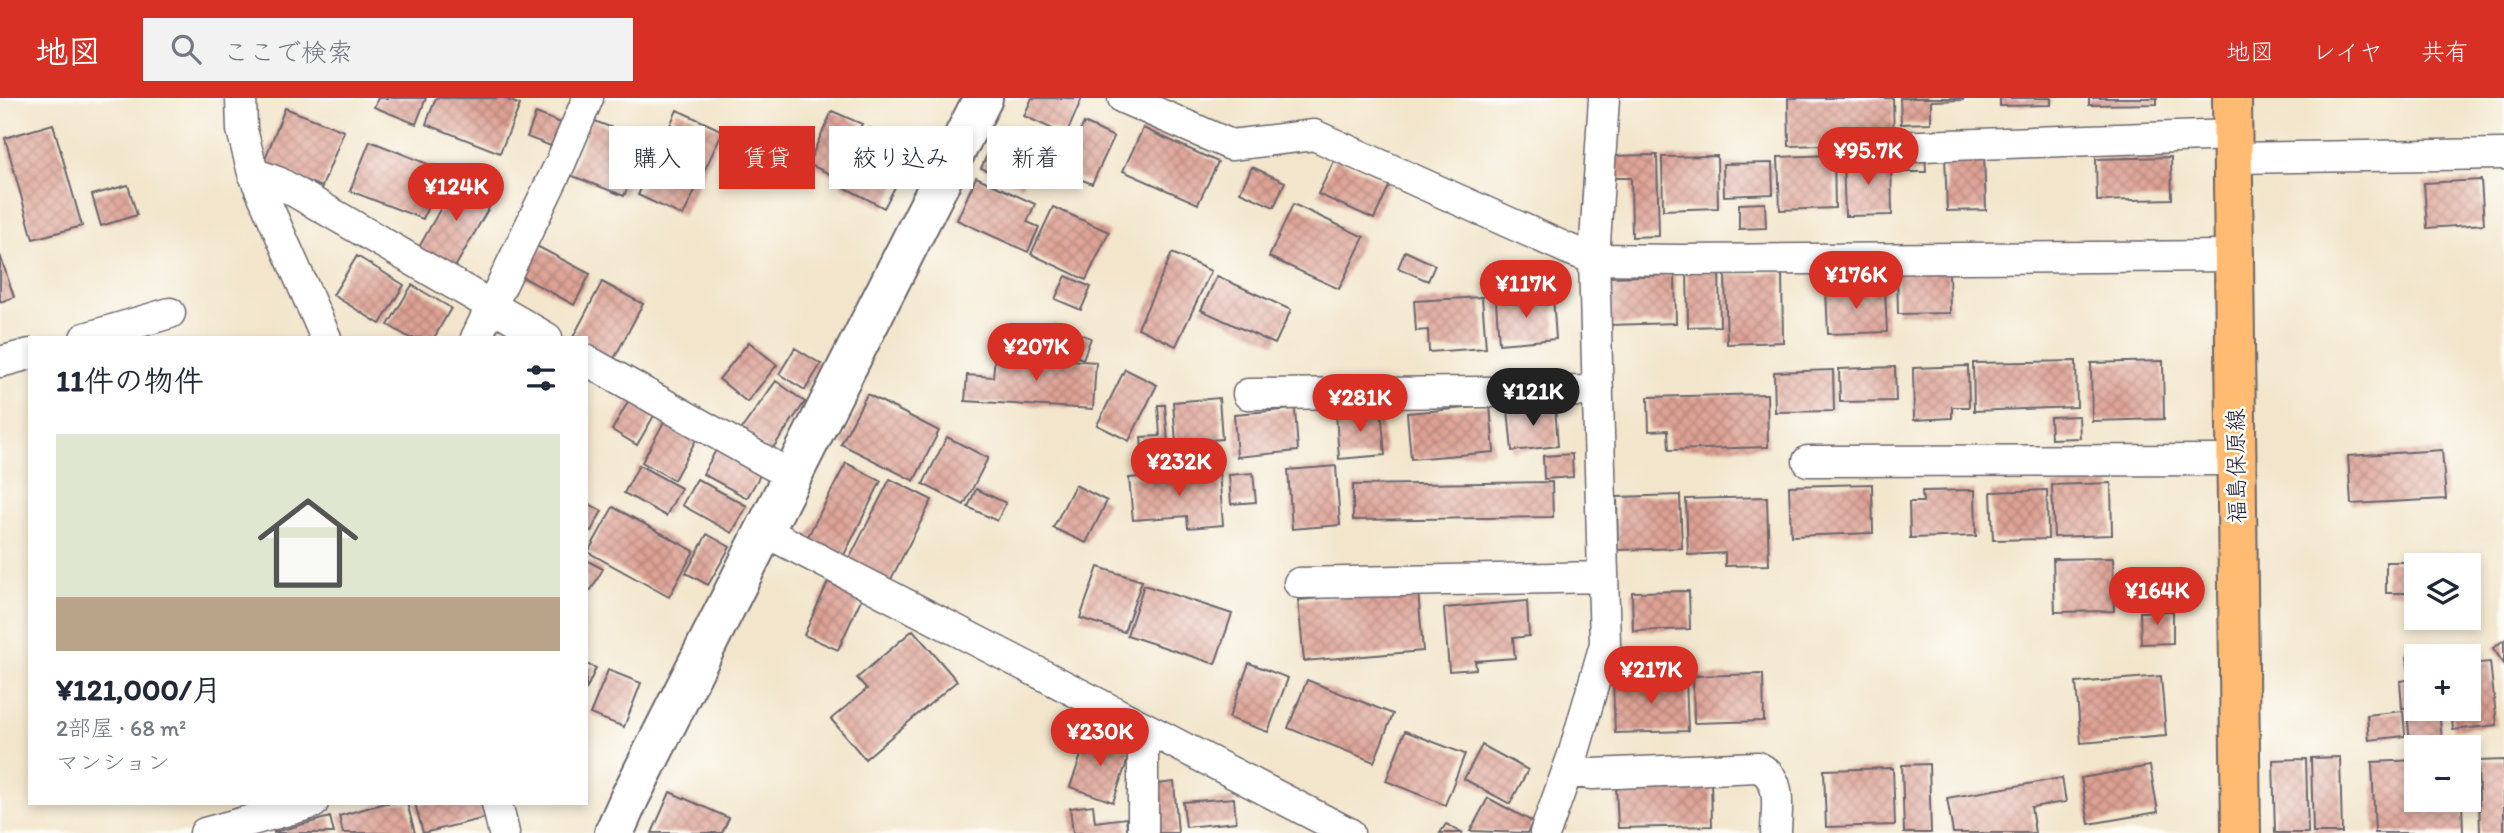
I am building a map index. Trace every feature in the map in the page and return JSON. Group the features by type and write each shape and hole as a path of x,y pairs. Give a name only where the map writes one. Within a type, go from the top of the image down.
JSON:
{"main road":[{"name":"福島保原線","path":"2232,98 2241,833"}],"street":[{"path":"241,98 242,130 253,173 325,336"},
{"path":"477,336 560,164 588,98"},
{"path":"614,833 983,98"},
{"path":"1123,98 1231,145 1314,135 1594,259 2234,256"},
{"path":"1545,833 1596,680 1605,644 1594,259 1604,98"},
{"path":"1893,147 2233,147 2504,154"},
{"path":"253,173 278,181 543,336"},
{"path":"92,336 170,313"},
{"path":"0,362 28,355"},
{"path":"588,361 792,476"},
{"path":"1248,394 1598,391"},
{"path":"1808,461 2236,460"},
{"path":"764,531 1349,833"},
{"path":"1300,583 1603,577"},
{"path":"1143,727 1143,833"},
{"path":"1567,771 1593,774 1758,767 1768,771 1776,784 1776,833"},
{"path":"205,833 306,805"},
{"path":"497,805 503,833"}],"building":[{"path":"378,98 426,98 416,124 374,107"},
{"path":"436,98 504,98 520,105 500,153 426,124"},
{"path":"1032,98 1082,98 1070,126 1046,126 1024,116"},
{"path":"1788,98 1893,98 1894,143 1789,146"},
{"path":"1900,98 1963,100 1931,101 1931,123 1901,124"},
{"path":"2000,98 2051,98 2051,105 2000,106"},
{"path":"2089,98 2157,98 2157,104 2089,105"},
{"path":"285,108 344,131 322,187 263,164"},
{"path":"677,110 719,129 719,140 705,169 705,126 670,126"},
{"path":"832,111 862,124 829,126 829,173 815,167 815,149"},
{"path":"536,113 561,123 551,146 527,137"},
{"path":"592,120 609,127 609,189 627,189 624,196 570,175"},
{"path":"1084,123 1114,137 1092,184 1083,180"},
{"path":"53,124 82,226 33,239 5,138"},
{"path":"1143,128 1218,162 1198,204 1123,171"},
{"path":"370,141 443,170 423,219 350,191"},
{"path":"1925,153 1926,172 1897,172 1897,154"},
{"path":"1984,153 1986,210 1947,211 1945,154"},
{"path":"987,155 987,171 981,168"},
{"path":"1657,155 1659,236 1632,237 1631,178 1607,178 1606,156"},
{"path":"1834,155 1835,208 1780,210 1778,157"},
{"path":"1717,156 1718,208 1663,210 1662,157"},
{"path":"2171,157 2172,199 2097,201 2096,159"},
{"path":"1335,159 1390,184 1374,219 1318,194"},
{"path":"1891,159 1892,215 1845,216 1843,160"},
{"path":"1772,163 1773,194 1724,196 1723,164"},
{"path":"1252,167 1285,182 1274,207 1240,192"},
{"path":"458,177 495,197 454,269 418,249"},
{"path":"976,177 987,182 987,189 1002,189 1035,204 1027,222 1039,227 1028,252 957,220 973,189"},
{"path":"2481,180 2484,224 2427,228 2424,183"},
{"path":"128,185 137,215 101,226 92,195"},
{"path":"641,189 696,189 683,216 638,195"},
{"path":"848,189 894,189 884,208"},
{"path":"1765,203 1766,228 1739,229 1739,204"},
{"path":"1293,204 1364,237 1339,289 1269,257"},
{"path":"1053,207 1109,232 1086,280 1031,254"},
{"path":"531,243 590,274 574,305 515,273"},
{"path":"1405,251 1435,265 1428,281 1398,268"},
{"path":"1172,253 1211,271 1176,346 1138,328"},
{"path":"0,255 14,297 0,302"},
{"path":"357,256 404,285 380,324 333,295"},
{"path":"1719,266 1720,326 1688,327 1687,267"},
{"path":"1949,271 1950,313 1898,314 1897,272"},
{"path":"1782,273 1783,342 1727,344 1725,275"},
{"path":"1675,275 1676,323 1609,325 1608,277"},
{"path":"1066,276 1091,287 1081,310 1055,299"},
{"path":"1217,276 1291,310 1275,344 1201,310"},
{"path":"602,282 643,304 614,359 588,345 588,336 574,336"},
{"path":"412,285 451,308 435,336 407,336 388,325"},
{"path":"1885,288 1887,332 1828,334 1826,290"},
{"path":"1553,296 1556,339 1499,344 1496,301"},
{"path":"1482,297 1486,348 1429,352 1428,330 1416,331 1414,301"},
{"path":"1053,324 1091,338 1083,359 1045,345"},
{"path":"749,342 777,365 747,402 719,379"},
{"path":"795,348 821,364 805,390 779,374"},
{"path":"995,355 1096,362 1093,409 965,401 967,375 993,377"},
{"path":"2076,361 2077,407 1974,411 1973,363"},
{"path":"2163,361 2164,419 2092,421 2091,363"},
{"path":"1968,366 1969,407 1952,407 1952,418 1914,420 1913,368"},
{"path":"1895,367 1896,401 1840,402 1839,369"},
{"path":"1125,369 1157,385 1129,441 1097,425"},
{"path":"1833,370 1834,411 1775,412 1774,372"},
{"path":"776,381 805,402 770,452 740,431"},
{"path":"867,394 939,431 914,481 841,444"},
{"path":"1767,394 1768,447 1669,450 1668,430 1649,431 1648,397"},
{"path":"1219,398 1222,439 1176,443 1173,402"},
{"path":"629,400 655,414 637,445 612,430"},
{"path":"1158,405 1165,405 1170,468 1144,470 1141,437 1160,436"},
{"path":"1490,406 1494,452 1411,459 1407,413"},
{"path":"1555,406 1558,446 1512,451 1508,410"},
{"path":"1295,409 1298,451 1237,457 1234,414"},
{"path":"1381,409 1385,455 1339,459 1336,413"},
{"path":"2079,416 2080,438 2051,439 2050,417"},
{"path":"665,420 697,438 674,480 642,462"},
{"path":"947,437 988,458 964,505 923,484"},
{"path":"717,448 762,472 747,498 703,474"},
{"path":"2442,450 2446,499 2351,504 2348,456"},
{"path":"1572,454 1573,477 1544,479 1543,456"},
{"path":"846,463 881,481 843,557 807,538"},
{"path":"639,465 681,488 666,516 624,493"},
{"path":"1336,466 1340,525 1292,529 1288,470"},
{"path":"1219,471 1223,525 1188,528 1187,516 1133,520 1129,478"},
{"path":"1253,473 1256,502 1231,504 1229,475"},
{"path":"697,479 747,506 732,533 682,505"},
{"path":"890,479 932,500 888,585 847,563"},
{"path":"1552,482 1553,517 1353,520 1353,485"},
{"path":"2111,483 2112,535 2054,537 2052,485"},
{"path":"1872,484 1873,533 1791,536 1789,486"},
{"path":"1075,485 1107,501 1086,543 1053,528"},
{"path":"976,489 1006,503 997,521 968,507"},
{"path":"1975,490 1976,536 1910,538 1909,502 1923,502 1922,491"},
{"path":"2047,490 2048,539 1993,540 1991,492"},
{"path":"1680,495 1682,548 1618,550 1617,497"},
{"path":"1767,497 1769,565 1725,566 1725,553 1688,555 1686,499"},
{"path":"588,504 602,511 591,531 588,529"},
{"path":"613,507 694,551 669,597 588,552"},
{"path":"707,534 730,547 708,585 686,573"},
{"path":"2113,558 2114,611 2055,612 2053,559"},
{"path":"588,561 603,569 591,590 588,589"},
{"path":"2386,562 2404,562 2404,593 2386,593"},
{"path":"1098,567 1142,581 1124,632 1080,618"},
{"path":"828,582 862,597 838,650 804,635"},
{"path":"1144,585 1232,614 1215,664 1127,635"},
{"path":"1418,590 1423,651 1304,661 1298,600"},
{"path":"1689,591 1690,629 1633,631 1632,592"},
{"path":"1527,601 1529,636 1513,638 1515,658 1475,661 1476,669 1449,671 1444,608"},
{"path":"2173,611 2173,643 2141,644 2140,612"},
{"path":"913,630 957,681 865,759 831,719 867,689 857,678"},
{"path":"2504,640 2504,664 2493,648"},
{"path":"2490,662 2497,725 2453,730 2452,721 2481,721 2481,663"},
{"path":"1249,663 1288,678 1268,732 1229,718"},
{"path":"588,665 596,668 588,686"},
{"path":"608,670 641,683 624,727 590,714"},
{"path":"1763,674 1764,721 1694,723 1693,676"},
{"path":"2161,676 2166,736 2081,743 2076,683"},
{"path":"1686,678 1688,731 1615,733 1613,681"},
{"path":"1307,680 1393,714 1374,762 1288,728"},
{"path":"2400,681 2404,681 2402,708"},
{"path":"2403,711 2405,735 2369,740 2367,715"},
{"path":"2408,721 2440,721 2442,735 2409,735"},
{"path":"1405,731 1465,754 1445,805 1386,781"},
{"path":"1088,735 1131,750 1113,802 1070,787"},
{"path":"1482,745 1528,770 1510,804 1464,779"},
{"path":"2340,757 2342,833 2313,833 2311,758"},
{"path":"2306,759 2308,833 2275,833 2273,760"},
{"path":"2504,760 2504,833 2480,833 2481,761"},
{"path":"2404,761 2404,812 2462,812 2463,833 2375,833 2372,762"},
{"path":"1929,764 1931,833 1904,833 1902,765"},
{"path":"2150,766 2158,812 2089,824 2081,778"},
{"path":"1893,768 1895,825 1826,827 1824,770"},
{"path":"2062,778 2066,802 2031,807 2035,833 1953,833 1947,798"},
{"path":"1711,780 1712,826 1618,828 1616,783"},
{"path":"1174,782 1178,833 1152,833 1148,785"},
{"path":"670,792 729,818 722,833 652,833"},
{"path":"1234,798 1236,822 1186,827 1183,802"},
{"path":"1488,798 1533,822 1527,833 1470,831"},
{"path":"378,805 408,805 415,833 343,833 339,816"},
{"path":"416,805 482,805 485,818 423,833"},
{"path":"1093,805 1095,822 1126,818 1128,833 1073,833 1070,808"},
{"path":"330,817 334,833 274,833 274,832"},
{"path":"1446,824 1463,833 1440,833"}]}
